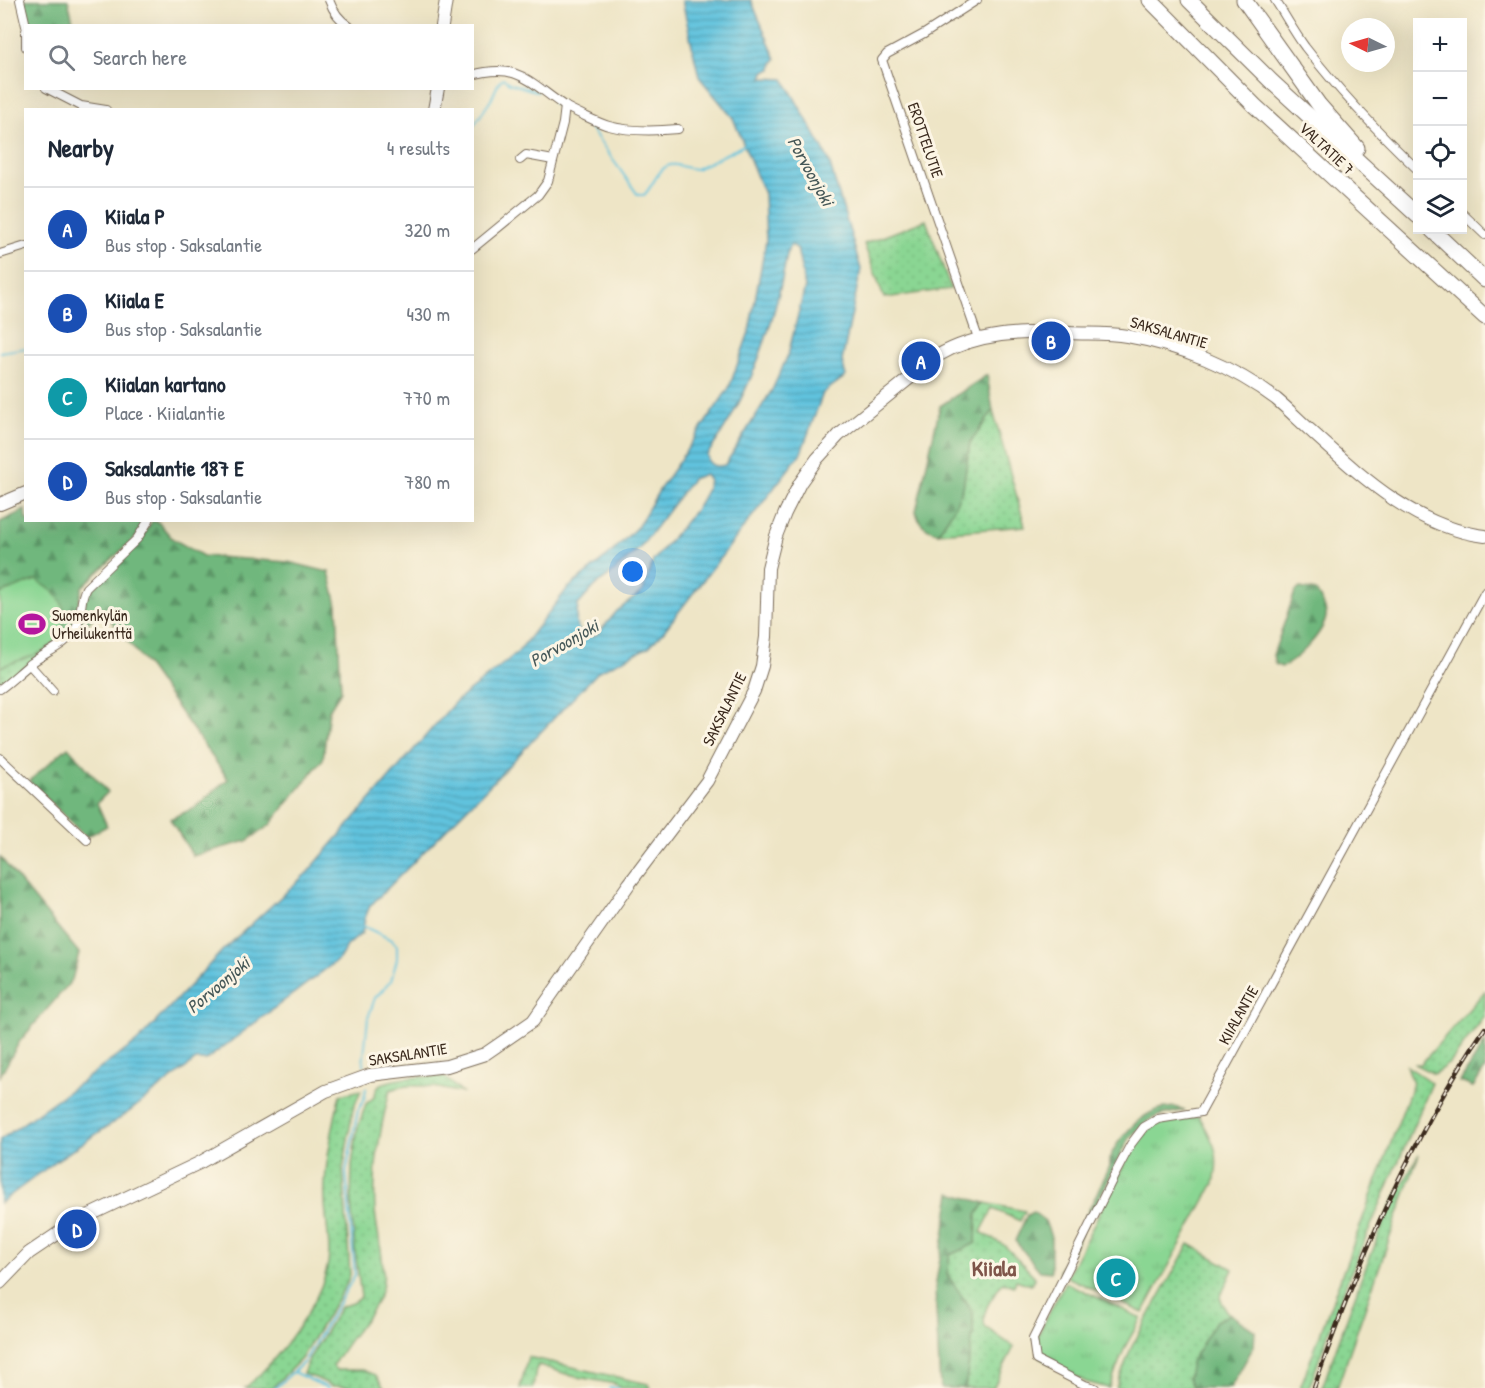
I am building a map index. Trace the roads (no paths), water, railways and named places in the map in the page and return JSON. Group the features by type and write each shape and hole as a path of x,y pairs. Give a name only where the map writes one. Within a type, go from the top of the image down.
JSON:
{"highway":[{"name":"VALTATIE 7","path":"1150,0 1255,106 1485,317"},
{"name":"VALTATIE 7","path":"1189,0 1272,82 1413,211"},
{"path":"1244,0 1319,105 1369,162 1413,206"},
{"path":"1437,234 1485,280"}],"street":[{"path":"20,0 26,24"},
{"path":"329,0 332,10 346,24"},
{"path":"442,24 446,0"},
{"name":"EROTTELUTIE","path":"977,0 924,34 887,54 882,60 978,338"},
{"path":"1275,0 1305,46 1341,90 1370,124 1413,165"},
{"path":"474,74 499,71 522,75 565,106 608,126 642,130 678,129"},
{"path":"50,90 81,106 94,108"},
{"path":"435,108 438,90"},
{"path":"474,247 538,195 548,181 565,106"},
{"path":"520,160 526,155 553,160"},
{"path":"1467,218 1485,235"},
{"path":"0,254 24,247"},
{"name":"SAKSALANTIE","path":"0,1283 29,1253 75,1222 199,1163 326,1091 370,1076 447,1066 485,1054 533,1021 629,884 707,781 754,691 762,666 766,638 768,568 779,528 800,483 817,459 839,435 937,356 954,346 978,338 1039,332 1100,334 1150,341 1197,355 1236,374 1276,399 1359,474 1411,512 1447,528 1485,536"},
{"path":"0,504 24,494"},
{"path":"0,689 29,664 58,646 72,634 77,627 82,596 86,588 138,539 148,522"},
{"name":"KIIALANTIE","path":"1095,1388 1036,1360 1033,1339 1131,1144 1144,1127 1158,1119 1201,1112 1485,592"},
{"path":"29,664 53,691"},
{"path":"0,758 87,840"}],"water":[{"name":"Porvoonjoki","path":"682,0 751,0 776,59 772,69 764,72 762,78 784,79 828,158 861,269 842,361 846,376 823,393 801,453 664,631 649,647 599,671 370,906 362,933 347,946 339,959 206,1060 196,1060 125,1115 60,1158 0,1203 0,1140 137,1042 222,951 308,872 454,703 518,652 567,589 609,555 638,526 660,489 729,388 749,332 766,241 764,194 733,118 699,77","holes":["791,245 797,248 805,287 788,355 772,390 725,465 713,465 709,462 707,455 737,407 760,357 769,331 788,249","705,474 709,480 707,489 696,509 653,561 643,591 617,611 598,634 592,637 581,634 576,623 578,605 597,584 640,548 692,479"]}],"waterway":[{"path":"474,125 503,78 509,83 538,92"},
{"path":"552,102 562,109"},
{"path":"573,116 589,126 638,195 644,195 648,191 665,167 676,165 696,169 746,144"},
{"path":"0,352 24,348"},
{"path":"363,926 392,940 397,946 397,959 391,981 375,998 368,1018 363,1065"},
{"path":"275,1388 304,1362 355,1275 346,1172 358,1110 364,1100 366,1088"},
{"path":"293,1372 328,1388"},
{"path":"609,1388 617,1388"}],"railway":[{"path":"1314,1388 1349,1294 1388,1202 1433,1113 1485,1028"}],"place":[{"name":"Kiiala E","path":"1051,341"},
{"name":"Kiiala P","path":"921,361"},
{"name":"Suomenkylän Urheilukenttä","path":"32,624"},
{"name":"Saksalantie 187 E","path":"77,1229"},
{"name":"Kiialan kartano","path":"1116,1278"}],"district":[{"name":"Kiiala","path":"994,1268"}]}
